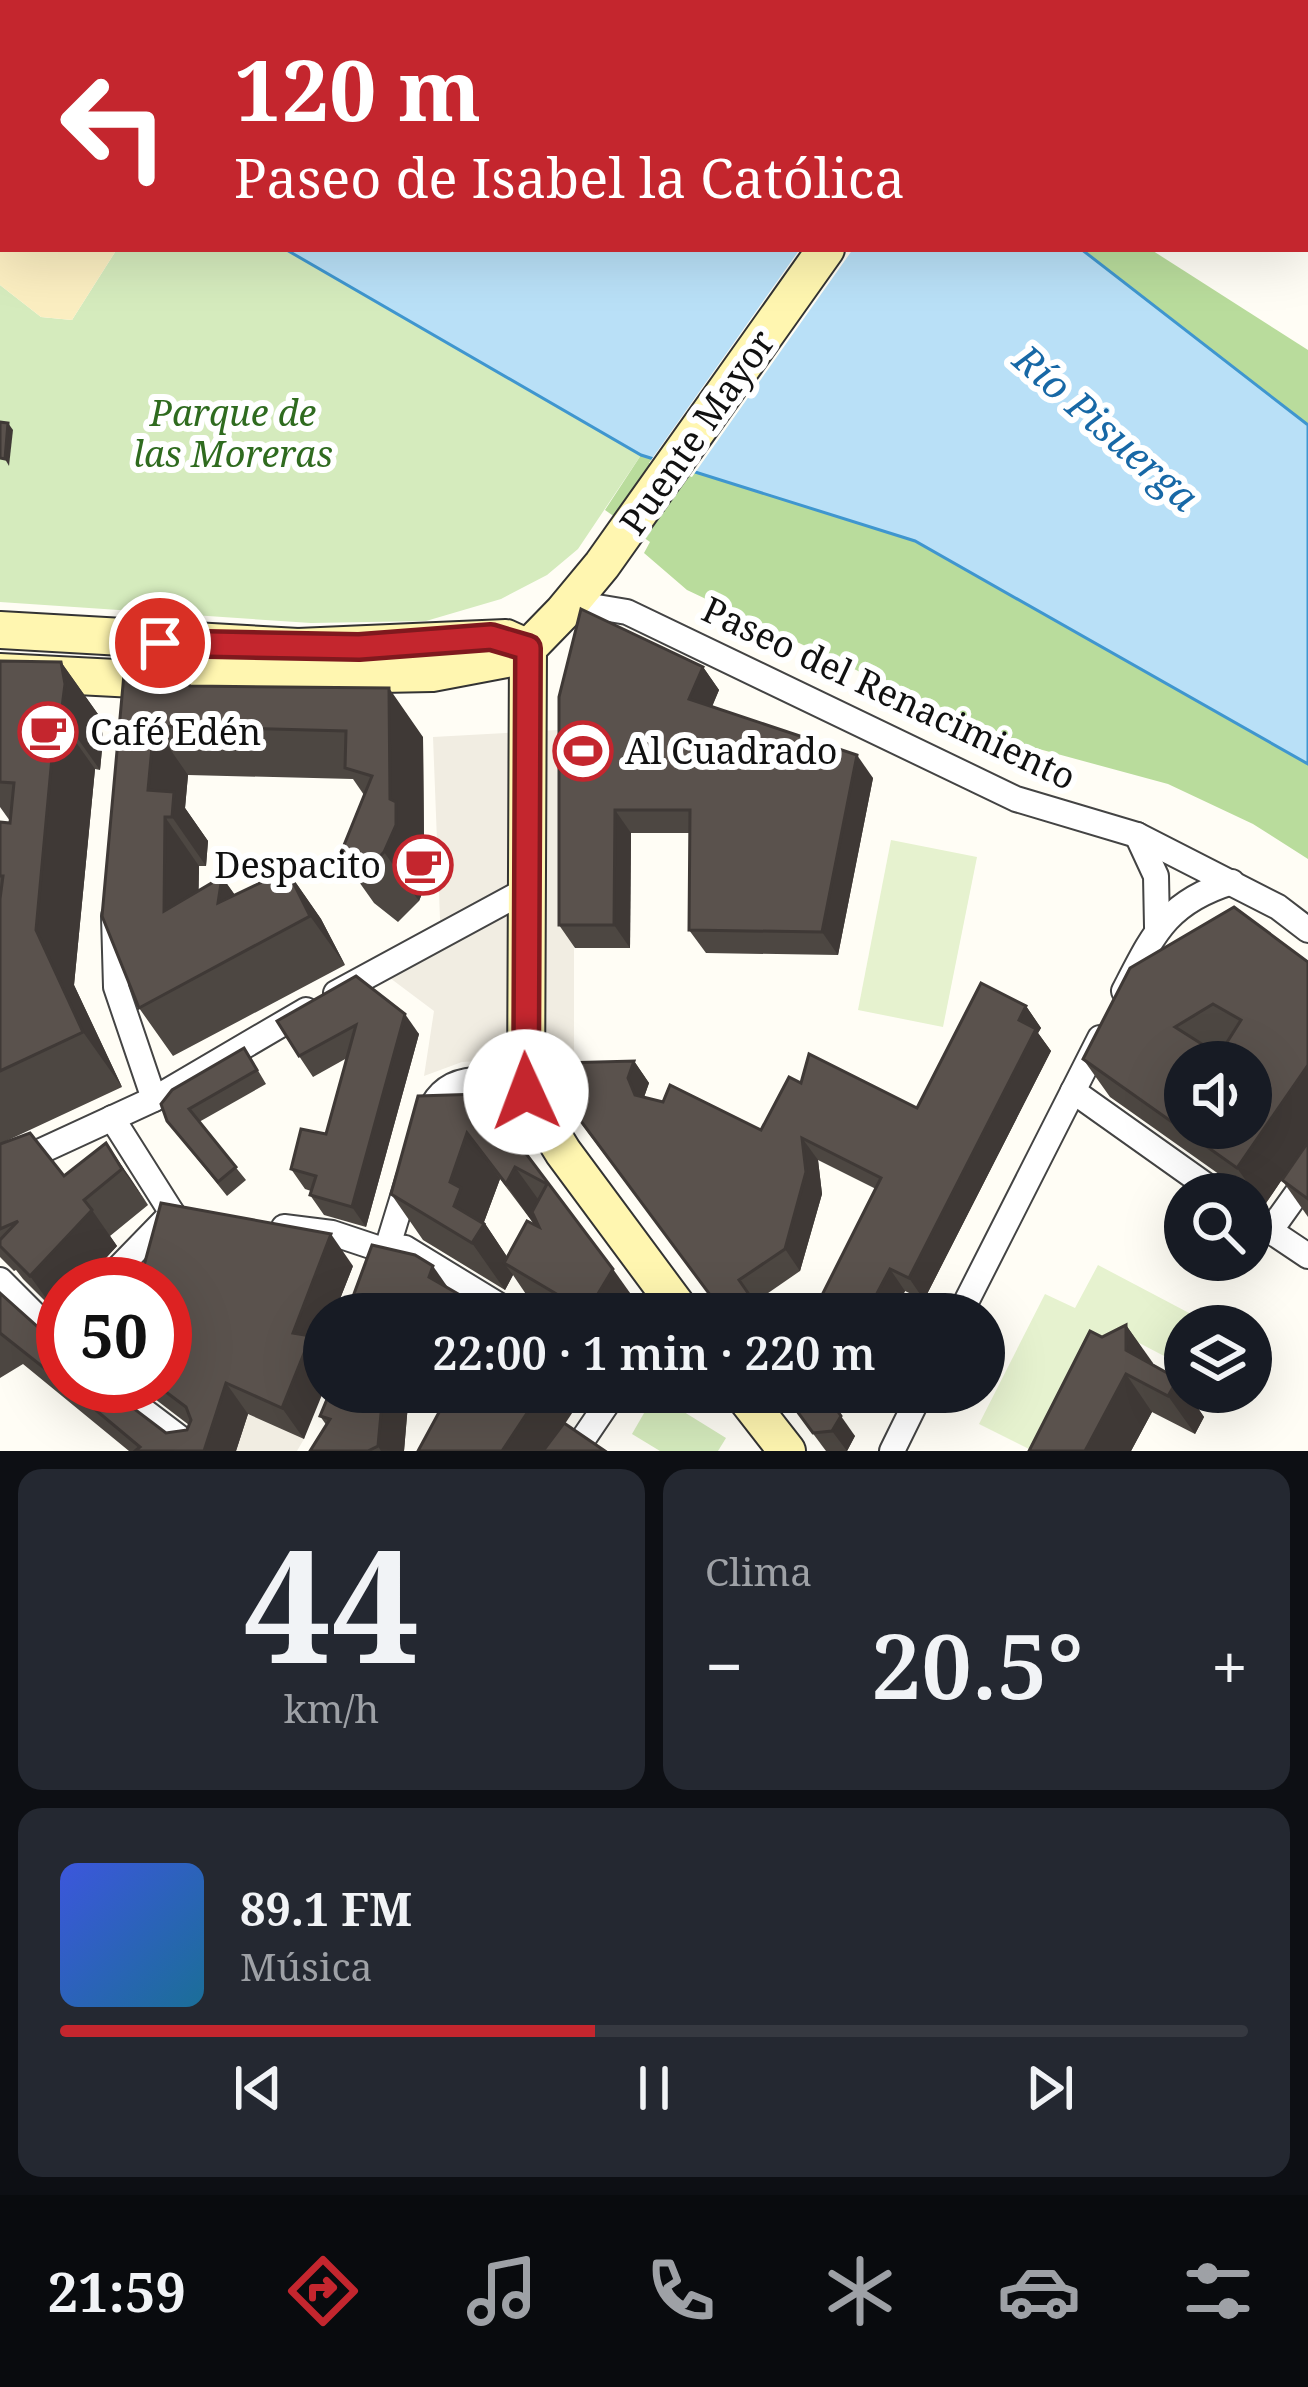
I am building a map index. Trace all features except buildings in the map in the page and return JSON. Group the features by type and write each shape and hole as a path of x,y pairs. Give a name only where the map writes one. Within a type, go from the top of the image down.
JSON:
{"highway":[{"path":"1029,0 1116,0"}],"main road":[{"name":"Puente Mayor","path":"528,648 629,528 824,252"},
{"path":"0,630 298,647 491,637 528,648"},
{"path":"0,672 131,697 432,673 493,662 528,648"},
{"path":"528,648 526,1092 663,1293"},
{"path":"753,1413 769,1443"}],"street":[{"name":"Paseo del Renacimiento","path":"563,612 597,607 628,612 1016,800 1137,835 1232,882 1308,930"},
{"path":"1137,835 1156,876 1156,928"},
{"path":"971,1293 1156,928 1194,896 1232,882"},
{"path":"0,1170 154,1099 526,890"},
{"path":"113,893 116,987 154,1099"},
{"path":"373,1293 440,1092 484,1078 526,1092"},
{"path":"1073,1091 1188,1173"},
{"path":"112,1118 183,1214 134,1257"},
{"path":"1272,1212 1308,1178"},
{"path":"263,1225 332,1234 387,1249 405,1248 478,1293"},
{"path":"1272,1232 1308,1256"},
{"path":"0,1280 36,1313"},
{"path":"147,1413 197,1451"},
{"path":"574,1451 600,1413"},
{"path":"892,1451 911,1413"}],"green space":[{"name":"Parque de las Moreras","path":"115,252 290,252 641,455 578,549 547,575 501,599 426,621 311,623 0,602 0,285 41,317 72,320"},
{"path":"1085,252 1155,252 1308,350 1308,425"},
{"path":"641,455 915,541 1308,764 1308,859 1253,824 1168,784 1002,739 687,590 644,553 650,542 605,510"},
{"path":"891,840 977,857 943,1027 858,1010"},
{"path":"1098,1265 1174,1305 1164,1305 1164,1356 1118,1332 1033,1451 979,1424 985,1413 1005,1413 1005,1373 1045,1294 1075,1308"},
{"path":"644,1413 686,1413 726,1438 718,1451 660,1451 632,1434"}],"sand":[{"path":"0,252 115,252 72,320 41,317 0,285"}],"shaded area":[{"path":"574,729 574,1116 495,1060 462,1062 424,1076 434,1011 390,978 441,945 433,737"},
{"path":"247,1414 304,1439 297,1451 236,1451"}],"water":[{"name":"Río Pisuerga","path":"290,252 1085,252 1308,425 1308,764 915,541 641,455"}],"pier":[{"path":"798,252 851,252 692,477 649,463"}],"place":[{"name":"Café Edén","path":"48,732"},
{"name":"Al Cuadrado","path":"583,751"},
{"name":"Despacito","path":"423,865"}],"route":[{"path":"160,643 359,647 491,637 528,648 526,1092"}]}
